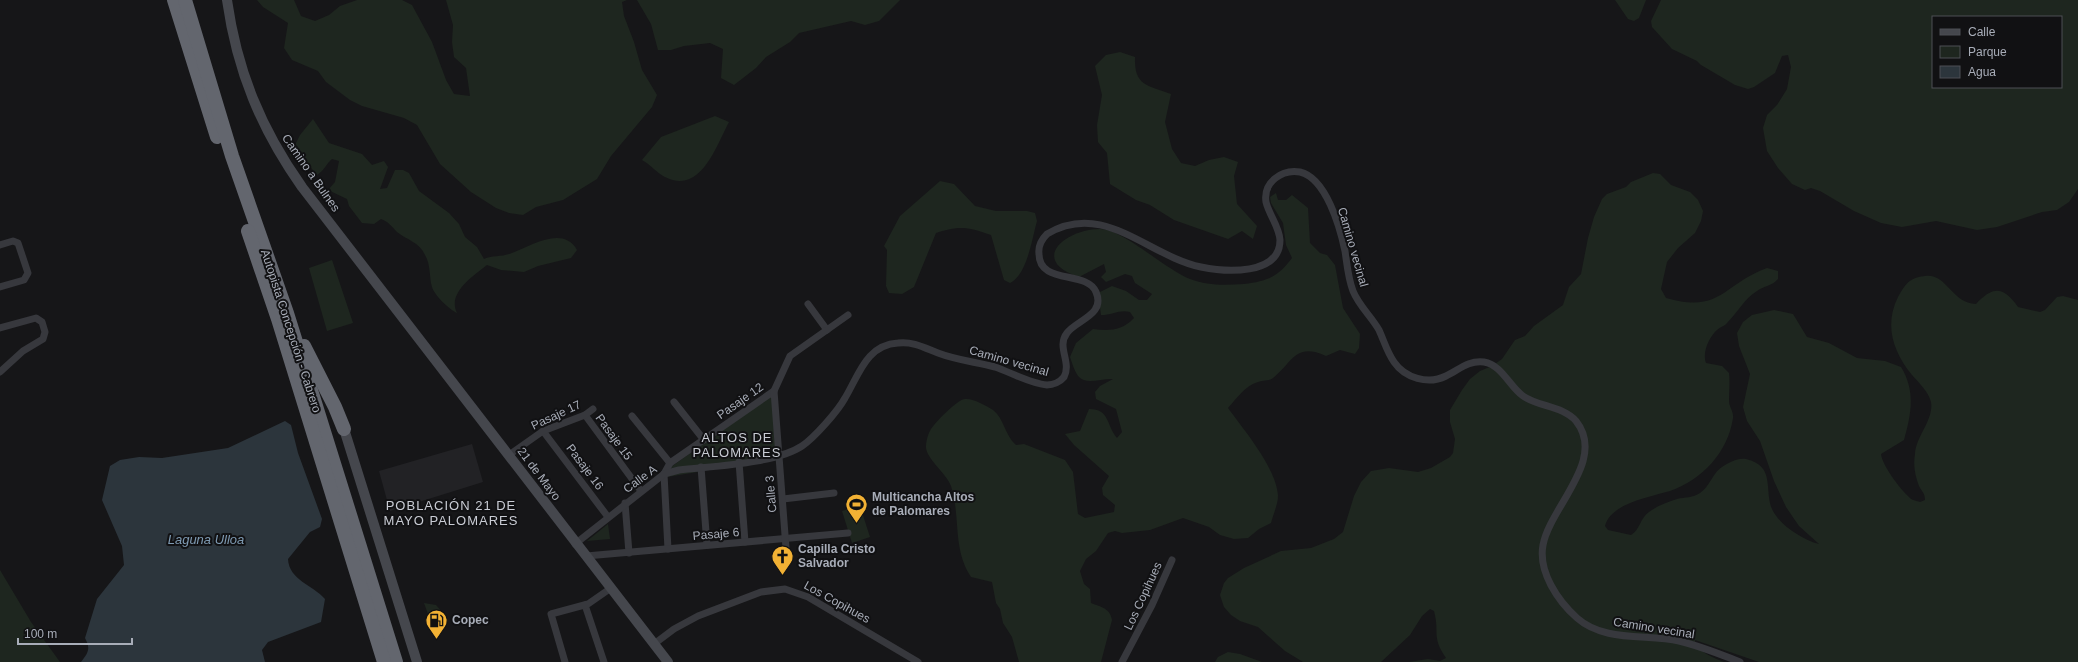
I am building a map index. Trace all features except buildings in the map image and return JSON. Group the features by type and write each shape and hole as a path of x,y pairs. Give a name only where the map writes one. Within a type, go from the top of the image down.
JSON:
{"highway":[{"name":"Autopista Concepción - Cabrero","path":"183,1 232,156 287,314 396,662"},
{"name":"Autopista Concepción - Cabrero","path":"183,1 196,76 278,319 384,662"},
{"path":"287,314 335,407 344,429"}],"street":[{"name":"Camino a Bulnes","path":"227,0 241,67 256,108 275,147 302,187 390,301"},
{"name":"Camino vecinal","path":"779,456 797,449 807,442 845,399 867,358 875,351 890,344 905,342 918,345 946,356 996,368 1040,384 1049,385 1057,382 1063,378 1066,368 1062,344 1065,337 1070,329 1092,315 1096,308 1097,300 1096,291 1090,286 1052,273 1043,267 1039,257 1039,249 1042,239 1047,234 1073,224 1100,224 1117,229 1178,259 1201,267 1232,271 1250,269 1262,265 1274,258 1280,243 1277,227 1266,202 1269,184 1281,174 1293,172 1301,173 1316,181 1326,194 1341,235 1353,292 1378,329 1390,356 1399,368 1417,379 1431,380 1444,377 1460,367 1472,363 1481,362 1491,364 1498,369 1512,386 1524,396 1567,414 1580,427 1585,444 1582,468 1550,526 1543,548 1545,568 1554,592 1568,609 1584,623 1599,630 1620,635 1685,643 1740,662"},
{"path":"0,245 13,241 18,244 28,273 24,280 0,287"},
{"name":"21 de Mayo","path":"390,301 509,454 575,544 586,556 668,662"},
{"path":"808,304 827,330"},
{"name":"Calle 3","path":"787,561 774,391 790,356 848,315"},
{"path":"0,328 36,318 41,320 45,332 43,339 23,351 0,372"},
{"name":"Pasaje 12","path":"664,474 670,463 774,391"},
{"path":"674,402 704,440"},
{"name":"Pasaje 17","path":"509,454 544,431 585,415 593,409"},
{"name":"Pasaje 15","path":"585,415 640,491"},
{"path":"632,416 670,463"},
{"path":"344,429 417,662"},
{"name":"Pasaje 16","path":"544,431 608,517"},
{"name":"Calle A","path":"575,544 640,491 664,474 679,470 779,456"},
{"path":"739,462 745,542"},
{"path":"701,467 707,545"},
{"path":"664,474 668,549"},
{"path":"783,499 834,493"},
{"path":"625,503 629,552"},
{"name":"Pasaje 6","path":"586,556 848,533"},
{"name":"Los Copihues","path":"1122,662 1152,605 1172,560"},
{"path":"565,662 551,614 585,605 594,601 611,588"},
{"name":"Los Copihues","path":"654,644 674,629 698,616 762,592 780,589 790,590 808,597 918,662"},
{"path":"585,605 604,662"}],"shaded area":[{"path":"472,444 483,482 390,511 379,471"}],"green space":[{"path":"257,0 294,0 301,16 315,21 329,15 340,6 357,0 402,0 412,5 432,42 446,80 454,94 470,96 466,68 454,57 452,42 453,25 446,0 627,0 622,2 624,16 634,42 642,70 657,95 652,107 611,156 597,179 563,200 536,207 523,215 509,213 496,208 471,192 440,164 417,125 404,118 362,106 350,100 326,82 318,71 292,60 284,48 288,23 263,7"},
{"path":"637,0 900,0 879,21 865,25 851,21 799,33 790,42 766,57 756,68 734,85 721,78 723,49 710,43 684,46 671,50 658,50 651,24"},
{"path":"1615,0 1646,0 1639,18 1634,21 1628,19"},
{"path":"1661,0 2078,0 2078,189 2069,202 2057,210 2042,212 1997,227 1977,230 1936,221 1902,227 1881,223 1854,211 1820,191 1811,188 1805,190 1792,184 1778,168 1767,151 1763,128 1767,115 1777,105 1787,89 1791,67 1788,55 1782,56 1775,73 1754,87 1748,89 1735,85 1701,65 1697,61 1672,49 1652,27 1651,21"},
{"path":"1120,52 1135,57 1137,74 1144,83 1171,94 1165,122 1172,149 1181,163 1195,166 1209,160 1224,157 1238,162 1234,176 1237,204 1257,226 1253,239 1242,231 1228,239 1174,220 1150,205 1136,200 1110,184 1107,153 1098,142 1097,125 1102,95 1095,66 1106,55"},
{"path":"715,116 729,122 713,155 698,174 688,179 678,181 662,176 642,160 661,137"},
{"path":"313,119 329,143 362,154 372,165 384,161 388,167 380,189 387,188 395,170 403,170 409,173 419,191 449,213 459,224 465,237 477,247 484,259 509,254 537,242 555,238 564,239 571,243 577,250 571,258 538,266 524,272 501,270 487,265 469,280 458,292 455,306 457,313 450,309 433,290 427,259 420,247 401,235 388,223 381,219 374,224 362,223 349,206 347,199 328,190 335,182 339,161 332,159 317,175 308,164 300,163 290,155 300,135"},
{"path":"1653,173 1660,174 1671,185 1690,192 1698,200 1703,211 1701,221 1695,233 1678,248 1667,262 1661,289 1666,298 1684,302 1711,300 1752,275 1767,268 1778,271 1778,279 1752,294 1726,324 1714,333 1707,345 1705,355 1706,363 1722,366 1729,373 1729,401 1733,418 1726,442 1719,453 1712,463 1693,480 1670,491 1623,506 1609,518 1605,526 1608,530 1631,535 1634,533 1644,517 1652,510 1673,500 1697,495 1705,489 1717,471 1721,468 1738,459 1746,459 1756,462 1762,467 1766,474 1770,504 1781,522 1793,532 1819,544 1799,526 1786,507 1774,481 1760,441 1747,421 1743,407 1750,374 1739,346 1737,333 1743,322 1752,315 1774,310 1793,314 1807,337 1829,343 1857,358 1885,361 1901,367 1909,385 1911,403 1904,440 1881,454 1882,459 1892,477 1905,493 1911,499 1920,502 1925,500 1925,498 1916,478 1914,458 1918,441 1928,422 1931,402 1926,391 1905,366 1893,338 1891,328 1894,307 1903,288 1908,282 1915,278 1932,276 1939,279 1961,299 1968,302 1976,304 1988,294 1998,291 2008,295 2018,307 2040,312 2045,310 2057,297 2063,296 2078,300 2078,662 1759,662 1695,640 1696,644 1702,651 1724,662 1409,662 1428,659 1440,661 1446,658 1441,651 1437,639 1436,618 1434,611 1430,609 1422,616 1410,635 1381,662 1303,662 1285,651 1258,627 1240,621 1231,615 1224,607 1220,595 1224,583 1228,578 1244,568 1281,551 1311,548 1334,539 1343,532 1354,496 1361,482 1371,471 1389,468 1418,472 1431,468 1450,457 1453,453 1455,439 1450,422 1450,410 1462,390 1470,379 1480,371 1492,366 1502,359 1515,340 1525,336 1534,326 1563,305 1569,287 1581,274 1588,238 1594,217 1602,199 1607,194 1626,187 1631,182"},
{"path":"940,181 954,184 975,206 996,211 1027,211 1035,213 1037,221 1031,246 1025,265 1016,279 1010,283 1004,280 991,235 976,230 958,228 936,233 914,287 902,294 889,293 886,286 887,250 884,246 900,216"},
{"path":"1276,193 1278,200 1286,200 1292,195 1308,208 1310,243 1320,253 1327,255 1335,265 1343,308 1360,334 1359,348 1355,354 1340,350 1326,356 1316,352 1307,351 1301,353 1290,360 1280,372 1270,380 1258,382 1249,386 1228,408 1259,450 1272,474 1276,485 1278,499 1271,523 1259,529 1248,538 1234,539 1220,535 1209,527 1183,518 1150,530 1122,533 1115,531 1108,533 1096,551 1086,559 1080,571 1084,584 1090,589 1091,603 1107,610 1112,620 1101,662 1019,662 1012,637 1003,623 1000,609 996,603 992,582 971,577 965,566 959,544 956,509 951,486 945,476 932,461 927,451 926,442 929,432 952,407 962,400 968,399 980,403 997,413 1009,437 1016,445 1024,444 1065,460 1073,472 1078,514 1085,518 1114,512 1115,505 1103,495 1102,488 1109,476 1074,445 1065,434 1080,431 1089,409 1101,412 1104,415 1117,438 1122,432 1116,409 1096,399 1095,392 1100,386 1113,379 1086,381 1082,379 1076,373 1070,357 1076,343 1093,329 1104,330 1120,328 1134,318 1130,312 1126,311 1101,315 1098,293 1112,286 1126,291 1139,300 1147,300 1152,294 1135,283 1132,276 1125,274 1106,282 1101,277 1106,272 1104,264 1079,277 1064,270 1056,262 1054,254 1065,240 1075,234 1087,230 1100,229 1109,231 1132,242 1190,279 1210,284 1223,285 1244,284 1259,281 1277,274 1292,258 1286,245 1283,223 1271,203 1270,197"},
{"path":"332,260 353,323 327,331 309,268"},
{"path":"772,395 776,459 661,478 668,469"},
{"name":"Multicancha Altos de Palomares","path":"860,506 870,537 852,543 842,511"},
{"path":"608,524 610,539 587,541"},
{"path":"0,570 31,622 60,662 0,662"},
{"path":"424,603 436,605 443,613 431,611 430,614 428,614"},
{"path":"1228,652 1240,654 1262,662 1215,662 1218,657"}],"water":[{"name":"Laguna Ulloa","path":"285,421 291,425 298,453 322,519 320,527 310,532 288,559 289,566 302,582 325,599 321,622 268,642 262,650 265,662 81,662 88,651 88,645 85,638 97,599 124,565 122,546 102,500 110,466 120,460 139,457 162,458 228,448"}],"place":[{"name":"Multicancha Altos de Palomares","path":"856,524"},
{"name":"Capilla Cristo Salvador","path":"783,576"},
{"name":"Copec","path":"436,640"}],"district":[{"name":"ALTOS DE PALOMARES","path":"737,444"},
{"name":"POBLACIÓN 21 DE MAYO PALOMARES","path":"451,512"}]}
